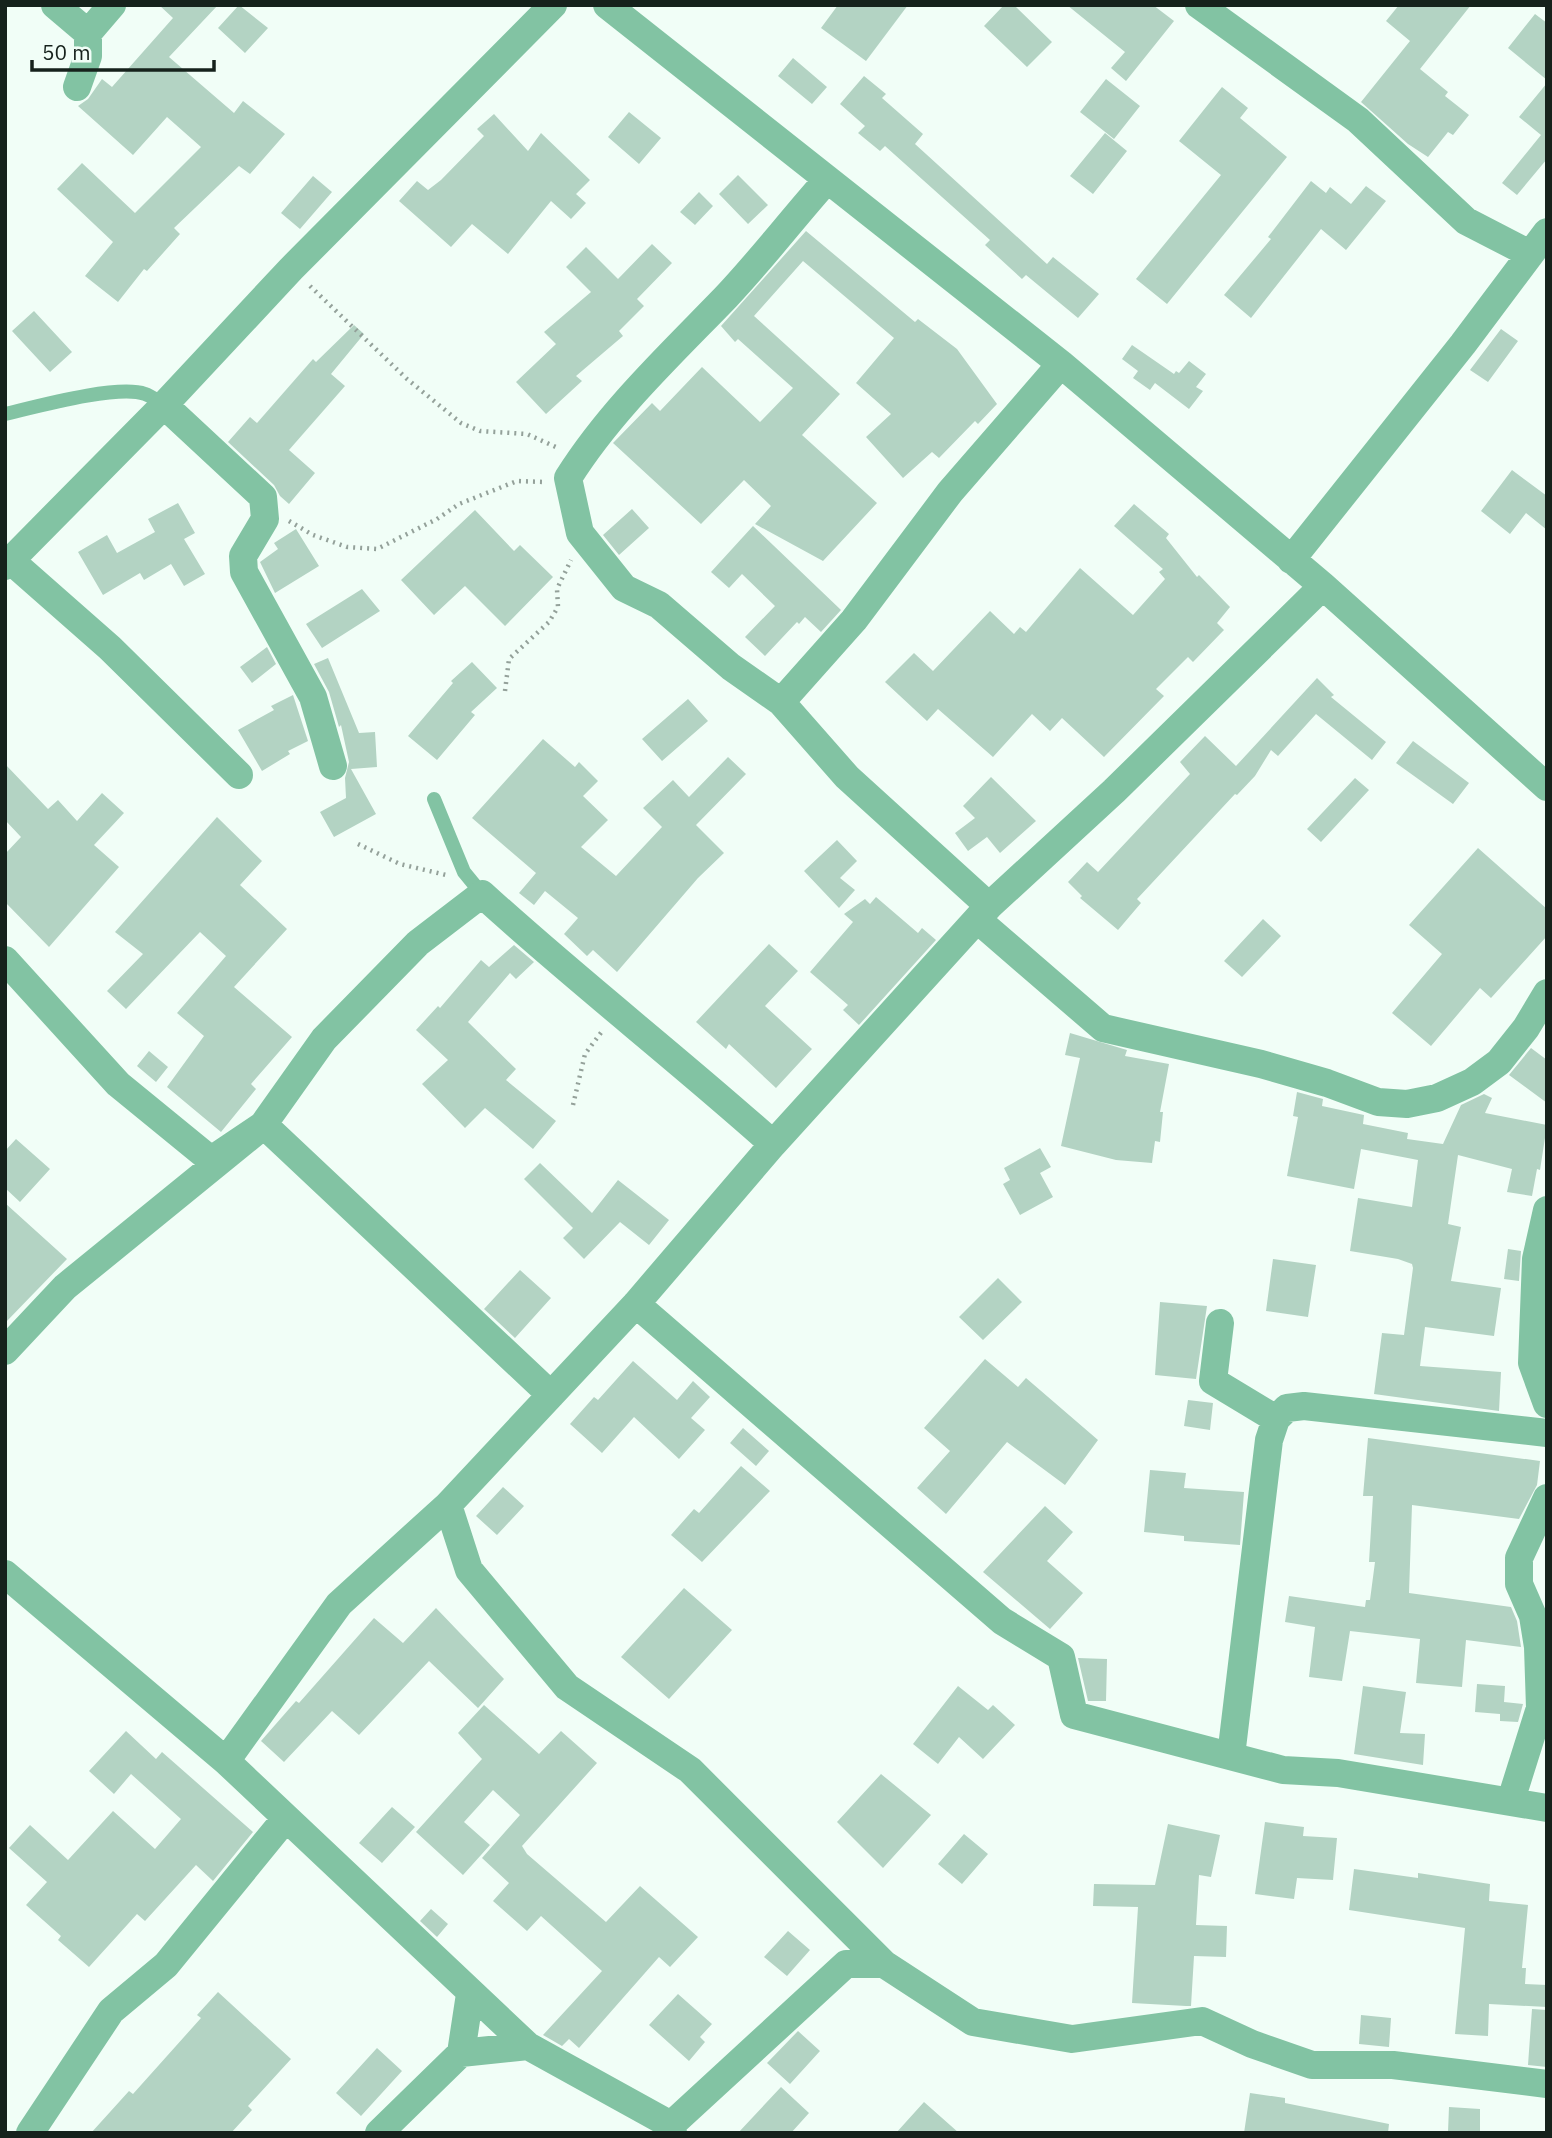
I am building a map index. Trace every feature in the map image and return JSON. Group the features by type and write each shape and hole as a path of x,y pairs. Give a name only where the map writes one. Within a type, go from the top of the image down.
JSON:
{"street":[{"path":"55,5 88,33"},
{"path":"76,87 88,57 88,33 112,5"},
{"path":"239,775 110,648 7,563 164,405 291,269 553,5"},
{"path":"607,5 1061,364 1323,586 1545,781"},
{"path":"1199,5 1358,120 1466,221 1539,243 1463,344 1291,560"},
{"path":"827,180 729,294 669,355 574,468 580,533 624,588 659,605 731,667 781,702 847,777 1103,1028 1261,1064 1378,1102 1407,1104 1427,1100 1472,1082 1499,1062 1526,1028 1547,993"},
{"path":"781,702 853,620 950,492 1061,364"},
{"path":"164,405 262,497 265,519 243,556 244,572 313,697 333,766"},
{"path":"226,1761 339,1604 448,1505 551,1395 636,1304 773,1144 984,914 1323,586"},
{"path":"5,960 118,1084 211,1160 263,1125 324,1039 418,943 482,894 616,1013 680,1060 773,1144"},
{"path":"5,1351 65,1287 264,1125 551,1395"},
{"path":"1547,1210 1536,1259 1532,1363 1547,1404"},
{"path":"636,1304 1002,1621 1061,1657 1074,1715 1283,1770 1338,1773 1547,1808"},
{"path":"1220,1323 1213,1381 1276,1419"},
{"path":"1231,1756 1269,1440 1276,1419 1287,1408 1304,1406 1547,1433"},
{"path":"1511,1800 1540,1708 1534,1616 1519,1584 1519,1558 1547,1498"},
{"path":"448,1505 469,1570 567,1687 690,1770 884,1964 973,2022 1072,2039 1202,2021 1252,2044 1312,2065 1393,2065 1547,2084"},
{"path":"5,1574 226,1761 528,2046 672,2129 846,1964 884,1964"},
{"path":"30,2133 111,2011 166,1965 286,1818"},
{"path":"379,2133 461,2053 470,1994"},
{"path":"461,2053 528,2046"}],"lane":[{"path":"5,414 57,401 125,392 145,393 164,405"},
{"path":"434,799 464,872 482,894"}],"path":[{"path":"291,269 407,379 461,423 480,431 527,434 574,468"},
{"path":"262,497 284,519 313,535 347,547 377,549 438,519 458,503 517,481 537,483 574,468"},
{"path":"505,691 509,659 549,622 558,607 557,589 580,533"},
{"path":"358,844 400,864 444,876 464,872"},
{"path":"573,1105 585,1054 616,1013"}],"building":[{"path":"159,5 218,5 169,57 234,113 243,101 285,134 250,174 239,166 174,228 180,234 147,271 144,269 118,302 85,276 113,242 57,189 82,163 135,213 201,147 167,117 133,155 78,106 88,99 102,79 112,87 173,18"},
{"path":"239,5 268,28 245,53 218,28"},
{"path":"838,5 908,5 866,61 821,28"},
{"path":"1004,5 1014,5 1052,42 1027,67 984,26"},
{"path":"1067,5 1153,5 1174,21 1126,81 1111,68 1125,52"},
{"path":"1399,5 1471,5 1420,69 1448,92 1445,96 1469,115 1453,135 1448,132 1428,157 1408,144 1361,102 1410,41 1386,21"},
{"path":"1535,14 1547,23 1547,80 1508,48"},
{"path":"793,58 827,87 812,104 778,76"},
{"path":"864,76 886,94 882,98 923,134 915,144 1047,264 1053,257 1099,294 1078,318 1026,275 1022,279 985,245 990,240 885,146 880,151 858,133 865,126 840,104"},
{"path":"1106,79 1140,106 1114,139 1080,112"},
{"path":"1547,83 1547,159 1517,195 1502,183 1541,135 1519,117"},
{"path":"1222,87 1248,108 1240,118 1287,157 1167,304 1136,279 1221,175 1179,141"},
{"path":"629,112 661,138 639,164 608,137"},
{"path":"494,114 528,151 541,133 590,180 576,194 586,203 571,219 551,201 508,254 472,224 451,247 399,201 417,181 428,190 441,180 484,136 477,129"},
{"path":"1105,133 1127,151 1093,194 1070,176"},
{"path":"738,175 768,205 748,224 719,194"},
{"path":"313,176 332,192 300,229 281,213"},
{"path":"1311,181 1326,193 1330,187 1351,204 1366,186 1386,201 1346,250 1321,229 1251,318 1224,295 1271,239 1268,237"},
{"path":"699,192 713,206 695,225 680,212"},
{"path":"806,231 915,322 918,319 957,349 997,404 978,424 975,421 939,458 932,452 903,478 866,437 891,414 856,383 894,338 803,261 754,316 840,394 802,435 877,503 823,561 755,524 771,506 744,480 701,524 613,443 652,403 660,411 702,367 760,422 793,388 738,339 735,342 721,326"},
{"path":"652,244 672,263 637,299 644,306 619,331 623,336 576,376 582,381 546,414 516,382 556,344 544,332 591,292 566,267 586,247 618,279"},
{"path":"34,311 72,352 50,372 12,331"},
{"path":"354,325 364,334 331,374 345,386 289,450 315,473 289,504 280,496 274,485 228,442 250,417 257,423 313,359 316,362"},
{"path":"1501,329 1518,341 1488,382 1470,370"},
{"path":"1132,345 1174,374 1176,371 1179,373 1189,361 1206,374 1196,387 1203,391 1189,409 1155,383 1150,390 1133,378 1138,371 1122,359"},
{"path":"1512,470 1547,496 1547,530 1526,513 1510,534 1481,511"},
{"path":"178,503 195,533 184,539 205,574 184,586 171,564 144,580 140,573 103,595 78,552 107,535 117,553 155,532 148,519"},
{"path":"1134,504 1169,534 1166,538 1197,577 1199,575 1230,607 1217,623 1224,630 1193,662 1188,657 1156,689 1164,696 1104,757 1062,718 1050,731 1032,714 993,757 938,709 927,721 885,682 914,653 933,671 990,611 1014,634 1020,627 1026,632 1080,568 1133,615 1165,579 1159,572 1163,569 1114,526"},
{"path":"632,509 649,528 619,555 603,535"},
{"path":"475,510 514,551 520,545 553,577 505,626 465,586 434,615 401,580"},
{"path":"753,526 841,610 821,632 805,617 765,656 745,637 775,606 742,574 729,588 711,572"},
{"path":"296,529 319,566 275,593 260,562 278,549 274,543"},
{"path":"362,589 380,611 322,648 306,624"},
{"path":"267,647 276,664 252,683 240,667"},
{"path":"328,658 359,733 375,732 377,767 351,769 376,814 334,837 320,812 346,798 345,778 349,762 341,725 339,727 329,692 314,664"},
{"path":"472,662 497,688 471,712 475,715 437,760 408,736 453,683 451,681"},
{"path":"1317,678 1334,695 1331,697 1386,742 1372,760 1316,714 1278,756 1271,750 1255,776 1137,899 1141,903 1118,930 1080,898 1082,896 1068,882 1087,862 1098,872 1190,774 1180,762 1205,736 1236,766"},
{"path":"293,695 308,741 288,751 290,754 262,771 238,730 274,710 271,706"},
{"path":"688,699 708,721 662,761 642,739"},
{"path":"543,739 575,767 579,762 598,781 583,796 608,820 581,847 616,876 662,827 643,808 673,780 689,797 728,757 746,774 696,825 724,853 698,878 617,972 593,950 587,956 564,934 578,918 545,891 534,905 519,893 536,873 472,818"},
{"path":"1413,741 1469,783 1453,804 1396,763"},
{"path":"5,764 48,809 58,800 77,821 102,793 124,813 94,845 119,867 49,947 5,902 5,854 21,837 5,820"},
{"path":"991,777 1036,821 1000,853 987,837 968,851 955,833 975,818 963,806"},
{"path":"1355,778 1369,790 1321,842 1307,829"},
{"path":"217,817 262,861 240,885 287,929 234,987 292,1037 251,1084 256,1089 221,1132 167,1087 204,1036 177,1013 226,956 200,932 126,1009 107,991 143,954 115,932"},
{"path":"837,840 857,861 840,878 855,890 839,908 804,871"},
{"path":"1478,848 1547,909 1547,936 1491,998 1480,988 1431,1046 1392,1013 1442,954 1409,925"},
{"path":"876,897 918,933 922,928 936,940 859,1025 843,1010 848,1005 810,972 853,922 844,914 865,899 870,904"},
{"path":"1263,919 1281,936 1242,977 1224,961"},
{"path":"769,944 798,971 765,1006 812,1049 776,1088 729,1044 726,1049 696,1022"},
{"path":"514,945 534,962 516,979 510,973 468,1022 516,1069 506,1080 556,1121 533,1149 485,1108 465,1128 422,1084 448,1060 416,1030 438,1006 440,1008 481,960 489,967"},
{"path":"1070,1033 1127,1050 1125,1056 1169,1064 1160,1112 1163,1112 1160,1142 1155,1141 1152,1163 1116,1160 1061,1146 1080,1058 1065,1055"},
{"path":"1531,1048 1547,1060 1547,1103 1509,1075"},
{"path":"149,1051 168,1067 156,1082 137,1066"},
{"path":"1297,1092 1323,1099 1322,1106 1364,1115 1363,1124 1408,1133 1407,1139 1443,1144 1461,1105 1484,1094 1492,1098 1485,1113 1547,1125 1540,1170 1537,1169 1532,1196 1507,1192 1512,1169 1458,1155 1448,1224 1461,1227 1451,1281 1501,1288 1494,1336 1425,1327 1420,1366 1501,1372 1499,1411 1374,1394 1382,1333 1404,1335 1413,1268 1412,1264 1398,1259 1350,1251 1358,1198 1412,1207 1418,1160 1361,1149 1354,1189 1287,1176 1298,1117 1293,1116"},
{"path":"16,1139 50,1169 20,1202 5,1188 5,1151"},
{"path":"1040,1148 1051,1167 1040,1173 1053,1197 1020,1215 1003,1184 1010,1180 1004,1168"},
{"path":"540,1163 592,1213 618,1180 669,1220 649,1245 620,1222 584,1259 563,1238 573,1228 524,1179"},
{"path":"5,1203 67,1259 5,1323"},
{"path":"1508,1249 1521,1251 1519,1281 1504,1279"},
{"path":"1273,1259 1316,1265 1308,1317 1266,1311"},
{"path":"520,1270 551,1298 515,1338 484,1309"},
{"path":"998,1278 1022,1302 983,1340 959,1317"},
{"path":"1160,1302 1207,1306 1196,1379 1155,1375"},
{"path":"985,1359 1018,1387 1026,1378 1098,1440 1065,1485 1007,1442 946,1514 917,1488 950,1451 924,1428"},
{"path":"633,1361 677,1400 693,1381 710,1397 691,1418 705,1430 679,1459 634,1417 602,1453 570,1424 594,1397 598,1400"},
{"path":"1188,1400 1213,1403 1210,1430 1184,1426"},
{"path":"743,1428 769,1451 756,1466 730,1443"},
{"path":"1368,1438 1540,1461 1537,1485 1519,1519 1412,1505 1409,1593 1511,1607 1517,1621 1521,1647 1466,1640 1462,1687 1416,1683 1420,1639 1350,1631 1342,1681 1309,1677 1315,1627 1285,1622 1289,1596 1365,1607 1366,1600 1370,1600 1375,1562 1369,1562 1373,1496 1363,1496"},
{"path":"741,1466 770,1491 702,1562 671,1535 694,1509 699,1513"},
{"path":"1150,1470 1186,1473 1184,1488 1244,1492 1240,1545 1184,1541 1184,1536 1144,1532"},
{"path":"503,1487 524,1506 497,1535 476,1516"},
{"path":"1045,1506 1073,1532 1047,1561 1083,1593 1050,1629 983,1572"},
{"path":"684,1588 732,1630 669,1699 621,1657"},
{"path":"436,1608 504,1679 478,1708 429,1661 359,1735 332,1711 284,1762 261,1741 296,1701 299,1703 374,1618 403,1643"},
{"path":"1078,1658 1107,1659 1106,1701 1088,1701"},
{"path":"1477,1684 1505,1686 1504,1702 1523,1704 1518,1722 1500,1721 1500,1714 1475,1712"},
{"path":"958,1686 988,1710 993,1705 1015,1725 983,1759 959,1737 938,1764 913,1744"},
{"path":"1363,1686 1406,1692 1400,1733 1425,1734 1423,1765 1354,1754"},
{"path":"484,1705 539,1754 561,1731 597,1763 522,1846 527,1854 606,1922 640,1886 698,1937 670,1967 659,1957 579,2048 569,2039 562,2046 543,2035 602,1971 541,1916 527,1931 493,1901 509,1883 482,1858 520,1815 493,1790 464,1822 490,1845 463,1875 416,1832 482,1759 458,1733"},
{"path":"126,1731 156,1759 162,1752 253,1832 213,1881 196,1865 145,1921 137,1914 89,1967 58,1940 61,1936 26,1905 47,1882 9,1848 30,1825 68,1860 113,1811 155,1849 181,1819 131,1774 114,1794 89,1771"},
{"path":"881,1774 931,1815 883,1868 837,1822"},
{"path":"392,1807 415,1827 382,1863 359,1843"},
{"path":"1265,1822 1304,1827 1303,1836 1337,1838 1333,1880 1297,1878 1294,1899 1255,1894"},
{"path":"1168,1824 1220,1835 1211,1877 1199,1875 1196,1925 1227,1926 1226,1957 1194,1956 1191,2006 1132,2003 1138,1907 1093,1906 1094,1884 1155,1885"},
{"path":"964,1834 988,1854 962,1884 938,1864"},
{"path":"1354,1869 1418,1878 1418,1873 1490,1884 1489,1901 1528,1905 1522,1968 1526,1968 1525,1984 1547,1985 1547,2007 1489,2004 1488,2036 1455,2034 1465,1928 1349,1910"},
{"path":"431,1909 448,1924 437,1937 420,1921"},
{"path":"788,1931 810,1950 787,1976 764,1957"},
{"path":"218,1992 291,2059 248,2106 252,2110 231,2133 91,2133 129,2091 133,2094 201,2018 197,2015"},
{"path":"678,1994 712,2024 700,2037 705,2042 689,2061 649,2025"},
{"path":"1532,2009 1547,2010 1547,2067 1528,2065"},
{"path":"1361,2015 1391,2018 1389,2047 1359,2044"},
{"path":"798,2031 820,2051 790,2084 767,2063"},
{"path":"377,2048 402,2071 361,2116 336,2093"},
{"path":"781,2087 809,2113 791,2133 738,2133"},
{"path":"1250,2093 1285,2098 1285,2103 1389,2124 1388,2133 1244,2133"},
{"path":"924,2102 959,2133 896,2133"},
{"path":"1449,2107 1480,2109 1480,2133 1448,2132"}]}
